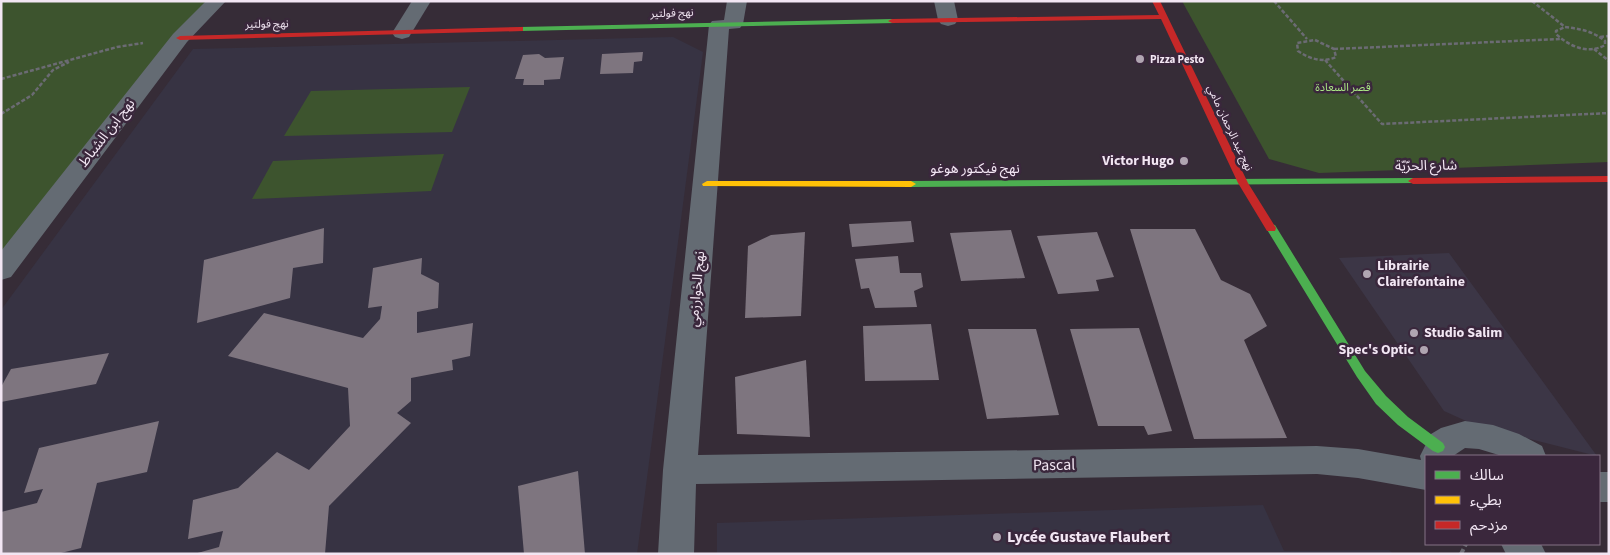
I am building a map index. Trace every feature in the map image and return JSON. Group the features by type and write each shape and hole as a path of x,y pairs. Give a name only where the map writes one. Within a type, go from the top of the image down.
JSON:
{"street":[{"name":"نهج ابن الشباط","path":"1,270 180,38 217,1"},
{"path":"402,33 422,1"},
{"name":"نهج الخوارزمي","path":"676,554 680,470 707,184 726,24 736,1"},
{"name":"نهج عبد الرحمان مامي","path":"1156,1 1243,183 1361,374 1381,400 1403,421 1430,455"},
{"name":"نهج فولتير","path":"180,38 726,24 946,11 1164,17"},
{"name":"شارع الحرّيّة","path":"1243,183 1609,179"},
{"name":"نهج فيكتور هوغو","path":"707,184 1243,183"},
{"path":"1436,455 1452,437 1472,434 1496,438 1529,455"},
{"name":"Pascal","path":"680,470 1317,460 1373,464 1425,460"}],"path":[{"path":"1274,1 1308,40"},
{"path":"1532,1 1565,27 1584,30 1600,37 1609,36"},
{"path":"1565,27 1556,31 1556,34 1560,39 1576,47 1602,48 1605,45 1600,37"},
{"path":"1,79 117,47 180,38"},
{"path":"1334,49 1336,57 1325,60 1310,58 1298,51 1297,43 1308,40 1323,42 1334,49 1560,39"},
{"path":"1594,49 1609,61"},
{"path":"1,114 32,95 53,70 76,58"},
{"path":"1325,60 1382,124 1609,113"}],"shaded area":[{"path":"673,37 703,52 637,554 1,554 1,310 193,49"},
{"path":"1449,253 1596,455 1475,425 1444,411 1339,258"},
{"name":"Lycée Gustave Flaubert","path":"1263,505 1284,551 1389,550 1393,554 717,554 717,523"}],"green space":[{"path":"1,1 206,1 1,252"},
{"name":"قصر السعادة","path":"1182,1 1609,1 1609,162 1319,173 1269,159"},
{"path":"470,87 452,132 284,136 311,91"},
{"path":"444,154 431,191 252,199 273,161"}],"building":[{"path":"643,52 642,61 634,62 633,73 600,74 602,54"},
{"path":"539,54 545,58 564,57 560,79 544,80 544,85 523,85 524,79 515,79 523,55"},
{"path":"911,221 914,242 852,247 849,224"},
{"path":"324,228 323,263 293,268 290,298 197,323 204,260"},
{"path":"1130,229 1195,229 1221,280 1250,294 1267,326 1244,340 1287,438 1194,439"},
{"path":"1011,230 1025,278 961,281 950,233"},
{"path":"805,232 801,316 745,318 748,246 771,235"},
{"path":"1097,232 1114,277 1096,280 1099,291 1058,294 1037,236"},
{"path":"898,256 900,273 921,273 923,287 914,291 917,307 875,308 869,288 861,289 855,259"},
{"path":"422,258 421,274 439,283 438,308 417,312 417,333 473,323 470,356 452,360 453,370 411,378 411,401 397,413 411,423 329,506 325,554 194,554 219,547 223,531 188,539 193,500 238,488 277,452 309,470 350,426 348,388 228,356 264,313 363,338 380,319 382,306 368,308 373,268"},
{"path":"931,324 939,380 865,381 863,326"},
{"path":"1139,328 1172,431 1148,435 1144,426 1098,426 1070,329"},
{"path":"968,329 1036,329 1059,415 987,419"},
{"path":"109,353 96,384 1,402 1,387 11,369"},
{"path":"806,360 810,437 737,434 735,377"},
{"path":"159,421 147,472 97,483 81,548 57,554 1,554 1,512 37,503 43,489 24,493 39,448"},
{"path":"578,471 585,554 524,554 518,486"}],"traffic: fast":[{"path":"520,29 892,21"},
{"path":"911,184 1413,181"},
{"path":"1271,228 1361,374 1381,400 1403,421 1438,447"}],"traffic: slow":[{"path":"707,184 911,184"}],"traffic: jam":[{"path":"1156,1 1243,183 1271,228"},
{"path":"892,21 1164,17"},
{"path":"180,38 520,29"},
{"path":"1413,181 1609,179"}],"place":[{"name":"Pizza Pesto","path":"1140,59"},
{"name":"Victor Hugo","path":"1184,161"},
{"name":"Librairie Clairefontaine","path":"1367,274"},
{"name":"Studio Salim","path":"1414,333"},
{"name":"Spec's Optic","path":"1424,350"},
{"name":"Lycée Gustave Flaubert","path":"997,537"}]}
